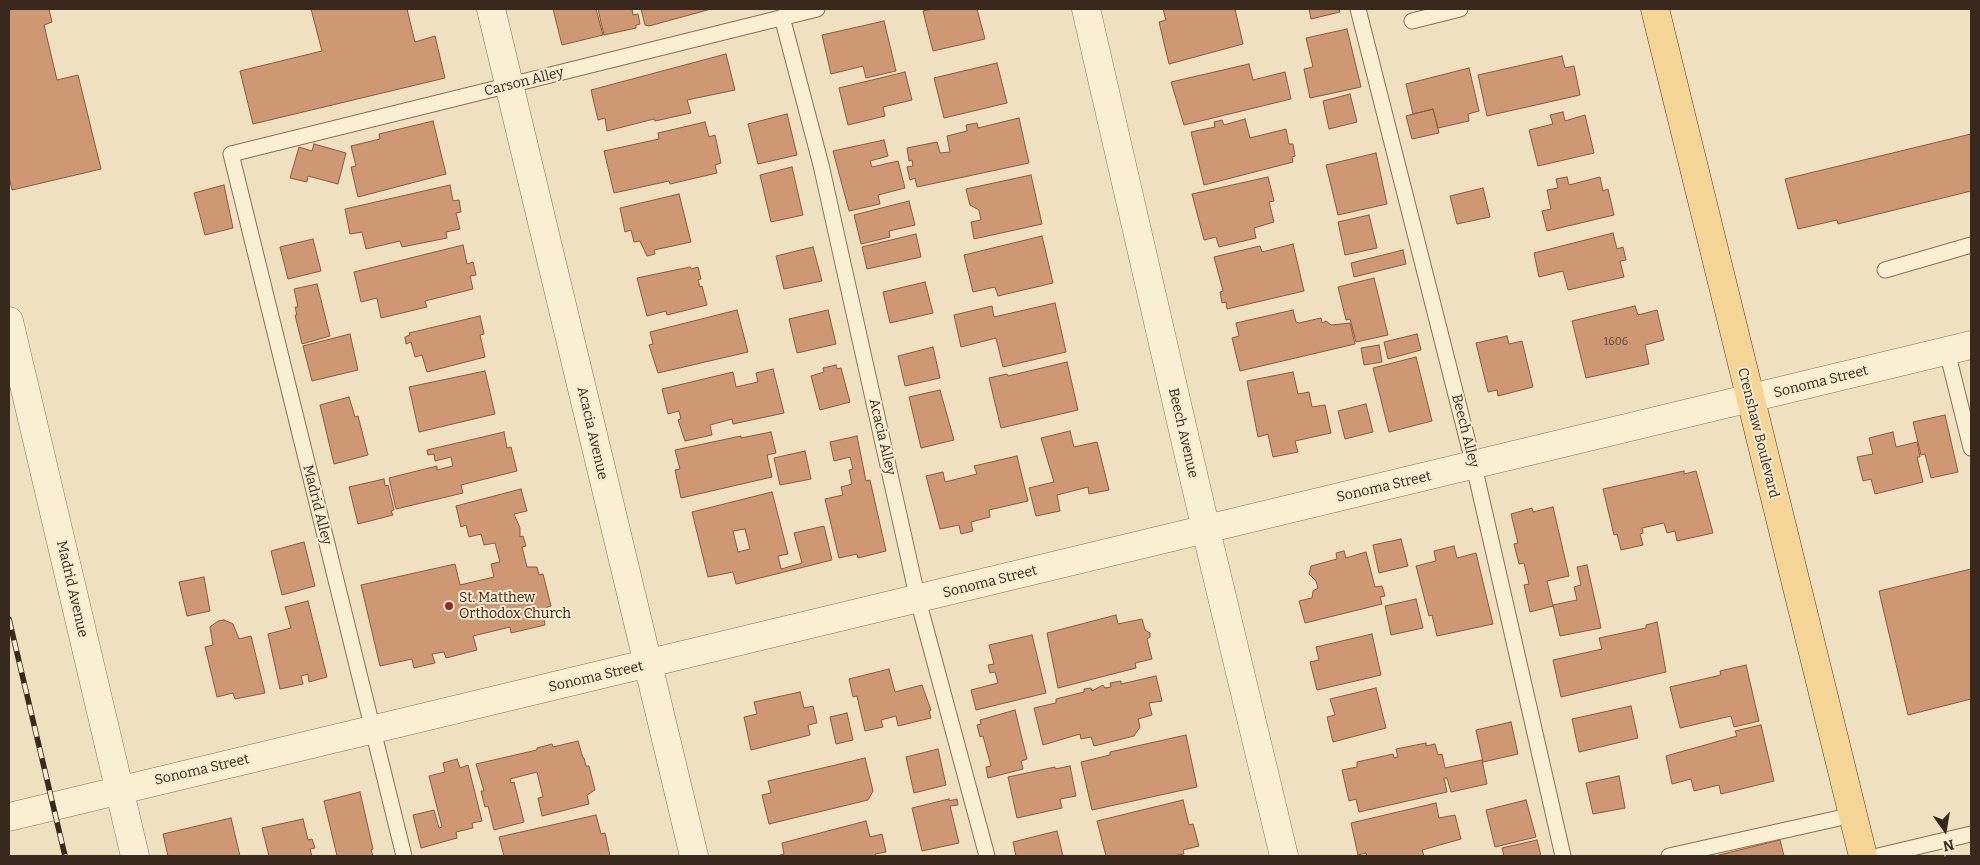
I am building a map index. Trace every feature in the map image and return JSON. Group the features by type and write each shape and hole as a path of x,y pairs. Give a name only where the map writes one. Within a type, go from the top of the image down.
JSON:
{"main road":[{"name":"Crenshaw Boulevard","path":"1655,9 1863,856"}],"street":[{"name":"Acacia Avenue","path":"492,9 694,856"},
{"name":"Beech Avenue","path":"1086,9 1206,530 1284,856"},
{"name":"Madrid Avenue","path":"9,321 135,856"},
{"name":"Sonoma Street","path":"9,817 119,789 918,600 1959,348"}],"lane":[{"name":"Carson Alley","path":"231,154 817,9"},
{"name":"Beech Alley","path":"1358,9 1474,466 1563,856"},
{"path":"1412,21 1460,9"},
{"name":"Acacia Alley","path":"782,17 821,165 918,600 987,856"},
{"name":"Madrid Alley","path":"231,154 404,856"},
{"path":"1884,270 1971,244"},
{"path":"1959,348 1971,448"},
{"path":"1669,856 1853,815"},
{"path":"1878,856 1971,834"}],"building":[{"path":"9,9 49,9 52,22 44,25 57,80 78,75 101,169 12,190 9,176"},
{"path":"311,9 407,9 415,42 435,36 445,78 253,124 240,71 322,51"},
{"path":"553,9 596,9 603,35 562,45"},
{"path":"598,9 632,9 633,15 638,14 640,24 636,25 636,28 604,35"},
{"path":"641,9 711,9 649,26 645,25"},
{"path":"932,9 977,9 985,39 933,51 923,11"},
{"path":"1163,9 1235,9 1243,44 1169,64 1159,22 1166,20"},
{"path":"1309,9 1339,9 1340,12 1311,19"},
{"path":"884,21 896,71 866,78 863,66 831,74 822,35"},
{"path":"1347,29 1361,87 1310,98 1304,69 1313,67 1306,38"},
{"path":"726,54 735,90 687,100 691,113 655,121 654,119 607,131 605,118 598,120 591,90"},
{"path":"1562,56 1565,68 1574,66 1580,95 1487,116 1478,75"},
{"path":"997,63 1007,103 944,118 934,78"},
{"path":"1249,64 1253,80 1285,72 1291,99 1184,125 1171,82"},
{"path":"1469,68 1479,111 1468,114 1469,121 1438,128 1433,109 1413,114 1406,84"},
{"path":"905,72 912,100 883,107 885,116 848,125 839,88"},
{"path":"1350,94 1357,122 1329,129 1323,101"},
{"path":"1433,109 1439,133 1412,139 1406,116"},
{"path":"1563,112 1565,121 1585,115 1594,153 1538,166 1529,130 1553,124 1550,115"},
{"path":"787,114 797,155 758,164 748,124"},
{"path":"1019,118 1029,163 917,187 915,178 910,180 907,167 913,166 912,160 909,161 907,148 937,142 940,153 950,152 947,136 967,131 966,125 977,123 978,128"},
{"path":"1245,119 1250,138 1286,129 1289,144 1293,144 1295,156 1292,157 1293,162 1204,185 1191,132 1215,127 1214,122 1222,120 1224,125"},
{"path":"433,121 446,174 358,197 351,167 356,166 351,146 380,139 379,134"},
{"path":"705,122 709,137 715,135 721,163 715,165 717,173 670,184 669,181 614,193 604,151 659,139 658,133"},
{"path":"1971,134 1971,191 1838,224 1837,220 1798,229 1785,179"},
{"path":"884,140 888,156 870,161 872,167 898,161 905,188 878,195 880,204 849,211 833,151"},
{"path":"314,144 346,153 338,184 308,176 307,182 290,178 299,147 312,151"},
{"path":"1376,153 1387,204 1338,215 1326,165"},
{"path":"792,167 803,215 771,222 760,175"},
{"path":"1031,175 1042,224 974,239 971,222 981,220 979,210 970,205 966,189"},
{"path":"1268,177 1274,201 1269,202 1274,222 1254,228 1256,238 1219,247 1216,237 1204,240 1192,194"},
{"path":"1567,177 1569,185 1600,177 1603,191 1608,189 1614,215 1547,231 1542,211 1551,209 1547,190 1558,188 1556,179"},
{"path":"224,185 233,228 205,235 194,193"},
{"path":"450,185 453,201 459,200 461,212 456,213 460,229 446,232 447,238 402,247 400,241 366,249 362,232 350,234 345,209"},
{"path":"1483,188 1490,217 1457,224 1450,196"},
{"path":"679,194 691,242 654,250 655,254 647,256 640,241 634,242 631,230 625,232 620,208"},
{"path":"909,201 915,225 889,231 890,237 861,244 854,215"},
{"path":"1369,215 1377,248 1345,255 1338,222"},
{"path":"1613,233 1617,249 1623,247 1626,260 1620,261 1624,277 1568,290 1563,271 1539,277 1534,253"},
{"path":"916,234 921,257 867,269 862,247"},
{"path":"1042,236 1053,283 998,296 995,287 973,292 964,255"},
{"path":"313,239 321,271 288,279 280,247"},
{"path":"1293,244 1304,291 1227,309 1226,302 1222,303 1220,292 1223,291 1214,257 1260,246 1262,252"},
{"path":"463,245 467,264 473,262 476,275 470,276 473,289 425,301 427,307 381,318 377,298 361,302 354,272"},
{"path":"813,247 822,281 784,289 776,256"},
{"path":"1403,250 1406,264 1354,277 1351,263"},
{"path":"690,267 691,269 698,267 701,279 698,280 700,287 702,286 707,305 667,315 666,311 647,316 637,278"},
{"path":"1374,278 1388,335 1356,342 1350,319 1346,320 1338,287"},
{"path":"925,282 933,313 890,323 883,292"},
{"path":"317,284 330,336 302,344 295,315 297,315 295,307 298,307 294,289"},
{"path":"1055,303 1066,352 1003,367 996,338 961,347 954,315 992,306 994,317"},
{"path":"1635,306 1638,315 1657,310 1664,340 1645,345 1649,364 1586,378 1572,321"},
{"path":"737,310 748,352 658,373 649,345 653,344 650,332"},
{"path":"828,310 836,344 797,353 789,319"},
{"path":"1293,310 1296,322 1299,323 1321,318 1322,323 1326,321 1331,325 1350,323 1355,344 1240,371 1232,338 1239,336 1236,323"},
{"path":"480,316 484,334 480,335 485,357 427,372 422,355 415,357 411,342 406,344 405,337 410,335 409,333"},
{"path":"350,334 358,370 312,381 303,346"},
{"path":"1417,334 1421,350 1388,359 1384,342"},
{"path":"1507,336 1509,344 1522,341 1533,387 1498,396 1497,390 1488,392 1476,343"},
{"path":"1379,345 1382,362 1364,365 1361,348"},
{"path":"933,347 940,378 905,386 898,356"},
{"path":"1416,357 1432,421 1389,432 1373,368"},
{"path":"1067,362 1078,410 1001,428 989,378 1007,374 1008,376"},
{"path":"836,365 837,369 841,368 850,402 820,410 811,376 824,372 823,368"},
{"path":"773,369 784,413 733,424 732,419 710,425 712,435 685,441 678,420 681,419 679,411 668,414 662,389 733,372 736,387 758,382 756,373"},
{"path":"485,371 495,414 419,432 409,387"},
{"path":"1293,372 1298,394 1309,392 1312,407 1325,405 1331,433 1295,441 1298,452 1273,457 1268,434 1258,437 1247,381"},
{"path":"940,390 954,440 921,448 909,397"},
{"path":"349,397 355,417 358,416 368,455 334,464 320,405"},
{"path":"1366,404 1373,432 1345,439 1338,411"},
{"path":"1945,415 1958,472 1931,478 1925,454 1921,455 1913,422"},
{"path":"1070,431 1074,447 1097,442 1109,490 1089,494 1088,487 1057,495 1060,511 1036,516 1029,488 1054,482 1041,438"},
{"path":"504,432 507,448 511,447 517,471 461,485 463,493 396,509 389,478 437,466 437,470 453,466 451,457 435,461 434,454 428,455 427,450"},
{"path":"771,432 776,453 767,455 772,477 681,498 675,470 680,469 675,450 741,436 741,438"},
{"path":"1893,432 1896,447 1917,442 1920,457 1917,457 1923,482 1875,494 1871,479 1863,481 1857,457 1873,454 1869,438"},
{"path":"857,436 866,481 870,480 886,551 858,558 857,554 839,558 825,499 843,495 841,487 852,484 849,470 853,469 850,457 834,461 830,442"},
{"path":"805,451 811,479 780,485 774,458"},
{"path":"1017,456 1028,501 989,510 990,517 971,522 973,531 961,534 959,525 940,529 926,476 943,472 945,482 977,474 974,466"},
{"path":"1684,471 1684,474 1696,471 1713,533 1677,541 1675,531 1667,533 1664,523 1642,528 1643,533 1640,534 1643,545 1621,550 1617,534 1614,535 1603,489"},
{"path":"384,479 385,486 388,485 394,510 391,511 393,515 358,524 349,487"},
{"path":"521,489 527,511 514,514 520,528 520,537 523,536 526,546 522,547 527,567 537,567 539,575 543,574 551,606 547,607 549,618 544,619 545,625 511,633 510,627 473,636 477,650 446,658 444,652 432,654 435,663 414,668 412,659 380,666 361,585 455,564 460,585 494,577 491,564 500,562 495,543 484,545 481,534 469,537 466,525 461,527 456,506"},
{"path":"772,492 788,554 778,556 781,569 802,563 794,533 824,526 832,560 736,584 733,572 708,577 692,512","holes":["745,529 750,549 738,552 733,531"]},
{"path":"1553,507 1569,576 1547,581 1553,606 1530,612 1524,585 1529,584 1524,563 1519,564 1514,544 1518,543 1511,514 1532,508 1533,512"},
{"path":"1401,539 1408,566 1379,573 1373,545"},
{"path":"304,542 315,586 282,595 271,551"},
{"path":"1454,546 1457,558 1476,553 1493,624 1437,636 1432,615 1429,616 1416,566 1436,561 1434,551"},
{"path":"1344,551 1346,558 1366,552 1375,587 1382,586 1385,596 1380,597 1382,604 1305,623 1299,601 1312,598 1313,591 1318,588 1316,581 1309,574 1311,566 1337,559 1336,553"},
{"path":"1587,565 1601,628 1560,636 1553,605 1577,600 1574,587 1581,585 1577,567"},
{"path":"1971,569 1971,699 1908,715 1879,591"},
{"path":"204,577 210,611 187,616 179,582"},
{"path":"1416,599 1423,628 1391,635 1385,606"},
{"path":"308,601 327,677 309,682 308,674 301,676 303,684 280,689 268,634 291,628 285,607"},
{"path":"1116,615 1118,624 1142,619 1145,630 1150,633 1150,637 1147,639 1152,659 1135,663 1136,668 1058,688 1047,633"},
{"path":"224,620 233,624 239,639 251,636 265,693 235,699 233,693 217,697 205,647 213,645 210,627 218,621"},
{"path":"1657,622 1666,672 1561,697 1553,660 1602,649 1599,638 1646,628 1646,625"},
{"path":"1372,634 1381,675 1317,690 1310,662 1319,660 1316,647"},
{"path":"1032,635 1046,693 976,710 971,690 998,683 995,672 990,673 988,665 994,664 989,645"},
{"path":"1746,665 1759,721 1734,727 1731,716 1680,728 1670,687 1721,675 1720,671"},
{"path":"889,669 895,692 922,685 931,710 929,711 931,718 898,726 896,716 881,720 883,727 865,731 857,696 853,697 849,679"},
{"path":"1156,676 1162,701 1149,703 1152,715 1138,719 1140,727 1134,736 1094,746 1091,737 1081,739 1080,734 1043,745 1034,708 1056,703 1056,699 1084,692 1084,689 1091,688 1092,691 1103,685 1105,688 1111,687 1110,683 1121,681 1121,684"},
{"path":"1376,688 1386,728 1333,742 1327,717 1335,715 1330,699"},
{"path":"800,692 804,708 813,706 817,723 808,725 810,735 751,750 744,717 757,714 754,702"},
{"path":"1631,706 1638,738 1579,752 1572,719"},
{"path":"1015,710 1027,759 1021,761 1023,769 988,778 986,767 991,766 983,736 980,737 977,725 981,724 980,720"},
{"path":"847,713 853,740 836,744 830,717"},
{"path":"1511,722 1518,754 1483,762 1476,730"},
{"path":"1761,725 1774,781 1721,794 1719,785 1694,791 1691,779 1672,784 1666,756 1737,736 1735,731"},
{"path":"1186,735 1197,787 1092,810 1081,762 1110,755 1110,752"},
{"path":"578,741 586,766 589,766 595,790 587,795 589,804 542,816 538,798 543,797 537,772 510,779 511,783 514,782 524,822 494,830 488,806 485,807 481,791 484,791 476,764 537,750 537,748 552,744 553,747"},
{"path":"1426,743 1426,746 1435,744 1438,755 1442,754 1445,768 1482,760 1487,784 1451,792 1447,778 1444,778 1447,792 1359,812 1356,799 1349,801 1342,770 1357,767 1357,762 1393,754 1394,758 1398,757 1396,749"},
{"path":"938,749 946,785 914,793 906,757"},
{"path":"865,758 873,791 868,800 769,824 762,795 771,793 768,781"},
{"path":"457,759 460,768 468,765 482,821 472,823 473,828 456,832 457,838 421,848 413,815 434,810 439,828 442,827 429,776 445,772 443,763"},
{"path":"1070,766 1076,796 1060,799 1062,808 1017,818 1008,777 1055,767 1055,769"},
{"path":"1619,776 1625,808 1593,814 1586,783"},
{"path":"360,792 373,856 337,856 324,801"},
{"path":"949,799 949,801 957,799 958,805 950,806 959,843 922,851 912,808"},
{"path":"1183,800 1189,825 1193,824 1199,846 1183,850 1184,854 1173,856 1106,856 1097,821"},
{"path":"1526,800 1536,837 1495,847 1486,810"},
{"path":"1436,803 1439,818 1455,815 1461,839 1422,850 1424,856 1367,856 1366,853 1358,855 1351,823"},
{"path":"596,815 601,834 605,833 610,856 504,856 499,837"},
{"path":"231,818 240,856 168,856 163,834"},
{"path":"303,819 308,840 312,839 315,848 310,849 312,856 269,856 262,828"},
{"path":"866,821 870,837 882,834 886,852 875,854 876,856 777,856 784,854 782,843"},
{"path":"1057,831 1063,856 1016,856 1013,842"},
{"path":"1537,840 1541,856 1504,856 1502,848"},
{"path":"1780,840 1784,856 1715,856"}],"railway":[{"path":"9,619 65,856"}],"place":[{"name":"St. Matthew Orthodox Church","path":"449,606"}]}
